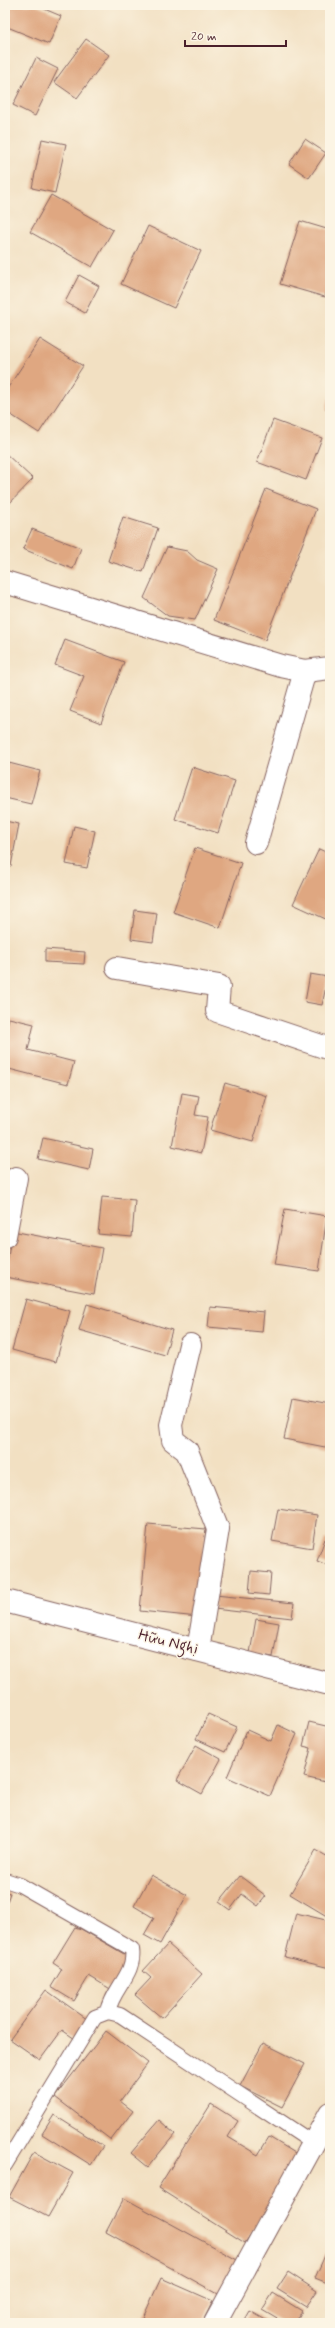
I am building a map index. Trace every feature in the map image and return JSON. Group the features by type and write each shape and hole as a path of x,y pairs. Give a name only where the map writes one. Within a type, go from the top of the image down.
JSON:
{"street":[{"path":"5,582 281,666 305,671 330,668"},
{"path":"256,843 305,671"},
{"path":"117,968 219,986 217,1011 330,1049"},
{"path":"5,1236 16,1178"},
{"path":"190,1345 171,1425 173,1440 187,1451 218,1529 198,1650"},
{"name":"Hữu Nghị","path":"5,1601 330,1684"},
{"path":"215,2323 330,2113"}],"lane":[{"path":"5,1880 20,1885 132,1949 134,1959 130,1971 109,2004 108,2012"},
{"path":"5,2165 95,2018 108,2012 120,2015 313,2143"}],"building":[{"path":"5,5 35,5 61,16 49,44 5,26"},
{"path":"86,39 109,55 77,98 54,82"},
{"path":"36,58 58,69 35,116 13,105"},
{"path":"42,139 66,144 55,193 32,188"},
{"path":"305,139 326,153 309,178 289,164"},
{"path":"51,195 113,230 92,267 30,232"},
{"path":"300,221 330,230 330,281 325,297 280,284"},
{"path":"148,226 201,251 174,308 121,284"},
{"path":"79,275 99,286 85,313 65,302"},
{"path":"40,339 83,366 39,433 5,411 5,392"},
{"path":"330,398 330,411 326,410"},
{"path":"273,420 322,438 306,480 257,462"},
{"path":"5,453 33,479 6,507 5,506"},
{"path":"266,489 316,509 265,640 214,620"},
{"path":"123,517 158,528 143,572 108,561"},
{"path":"32,529 81,548 73,569 23,549"},
{"path":"167,547 187,551 197,560 218,569 195,620 168,616 144,598"},
{"path":"65,640 124,662 101,723 70,711 84,676 55,665"},
{"path":"5,762 40,771 31,804 5,798"},
{"path":"192,767 235,781 218,833 175,819"},
{"path":"5,821 19,824 11,866 5,865"},
{"path":"74,826 95,831 87,868 66,864"},
{"path":"195,848 241,863 220,928 173,912"},
{"path":"319,849 330,854 330,921 293,904"},
{"path":"135,910 157,913 153,942 131,939"},
{"path":"45,949 85,952 84,964 45,962"},
{"path":"310,974 328,977 322,1005 305,1002"},
{"path":"9,1018 34,1024 28,1050 74,1062 68,1084 5,1068 5,1032"},
{"path":"225,1083 267,1096 253,1142 210,1130"},
{"path":"182,1093 199,1096 195,1115 208,1117 201,1153 172,1146"},
{"path":"43,1138 93,1149 89,1170 38,1159"},
{"path":"102,1197 135,1200 132,1237 98,1234"},
{"path":"285,1209 327,1216 319,1271 274,1265"},
{"path":"12,1231 102,1248 94,1294 5,1277"},
{"path":"26,1299 70,1311 56,1362 12,1350"},
{"path":"87,1304 172,1330 165,1355 79,1330"},
{"path":"210,1307 264,1312 262,1332 208,1327"},
{"path":"293,1397 330,1404 330,1448 284,1439"},
{"path":"278,1509 317,1515 312,1548 272,1541"},
{"path":"148,1524 206,1529 198,1617 140,1611"},
{"path":"325,1539 330,1541 330,1566 317,1561"},
{"path":"251,1571 271,1573 269,1595 249,1593"},
{"path":"215,1595 294,1603 292,1618 214,1609"},
{"path":"256,1619 279,1623 273,1657 250,1653"},
{"path":"208,1714 237,1727 225,1752 196,1739"},
{"path":"309,1722 330,1727 330,1783 304,1777 311,1748 303,1746"},
{"path":"278,1725 297,1734 270,1796 227,1777 247,1730 271,1741"},
{"path":"196,1745 221,1759 202,1794 177,1780"},
{"path":"316,1850 330,1858 330,1918 290,1894"},
{"path":"151,1875 187,1895 160,1944 144,1935 154,1918 134,1906"},
{"path":"240,1876 266,1896 258,1906 242,1894 230,1910 219,1902"},
{"path":"5,1892 10,1893 5,1908"},
{"path":"296,1913 330,1921 330,1968 285,1957"},
{"path":"75,1927 131,1958 112,1990 89,1976 74,2001 51,1987 62,1969 53,1963"},
{"path":"168,1944 202,1974 162,2018 135,1995 151,1978 143,1971"},
{"path":"46,1990 91,2022 78,2041 62,2030 40,2060 10,2039"},
{"path":"106,2031 148,2063 120,2101 133,2111 111,2140 55,2097"},
{"path":"263,2043 305,2064 282,2107 240,2086"},
{"path":"211,2104 238,2121 228,2137 258,2155 269,2137 300,2156 245,2243 158,2188"},
{"path":"54,2115 103,2146 91,2165 42,2134"},
{"path":"159,2120 175,2134 148,2167 131,2153"},
{"path":"34,2152 73,2173 48,2217 9,2197"},
{"path":"124,2198 239,2261 220,2295 106,2232"},
{"path":"330,2244 330,2284 315,2278"},
{"path":"288,2272 317,2291 306,2307 277,2289"},
{"path":"161,2278 213,2301 202,2323 150,2323 142,2320"},
{"path":"273,2293 302,2311 295,2323 284,2323 262,2310"},
{"path":"250,2311 271,2323 243,2323"}]}
